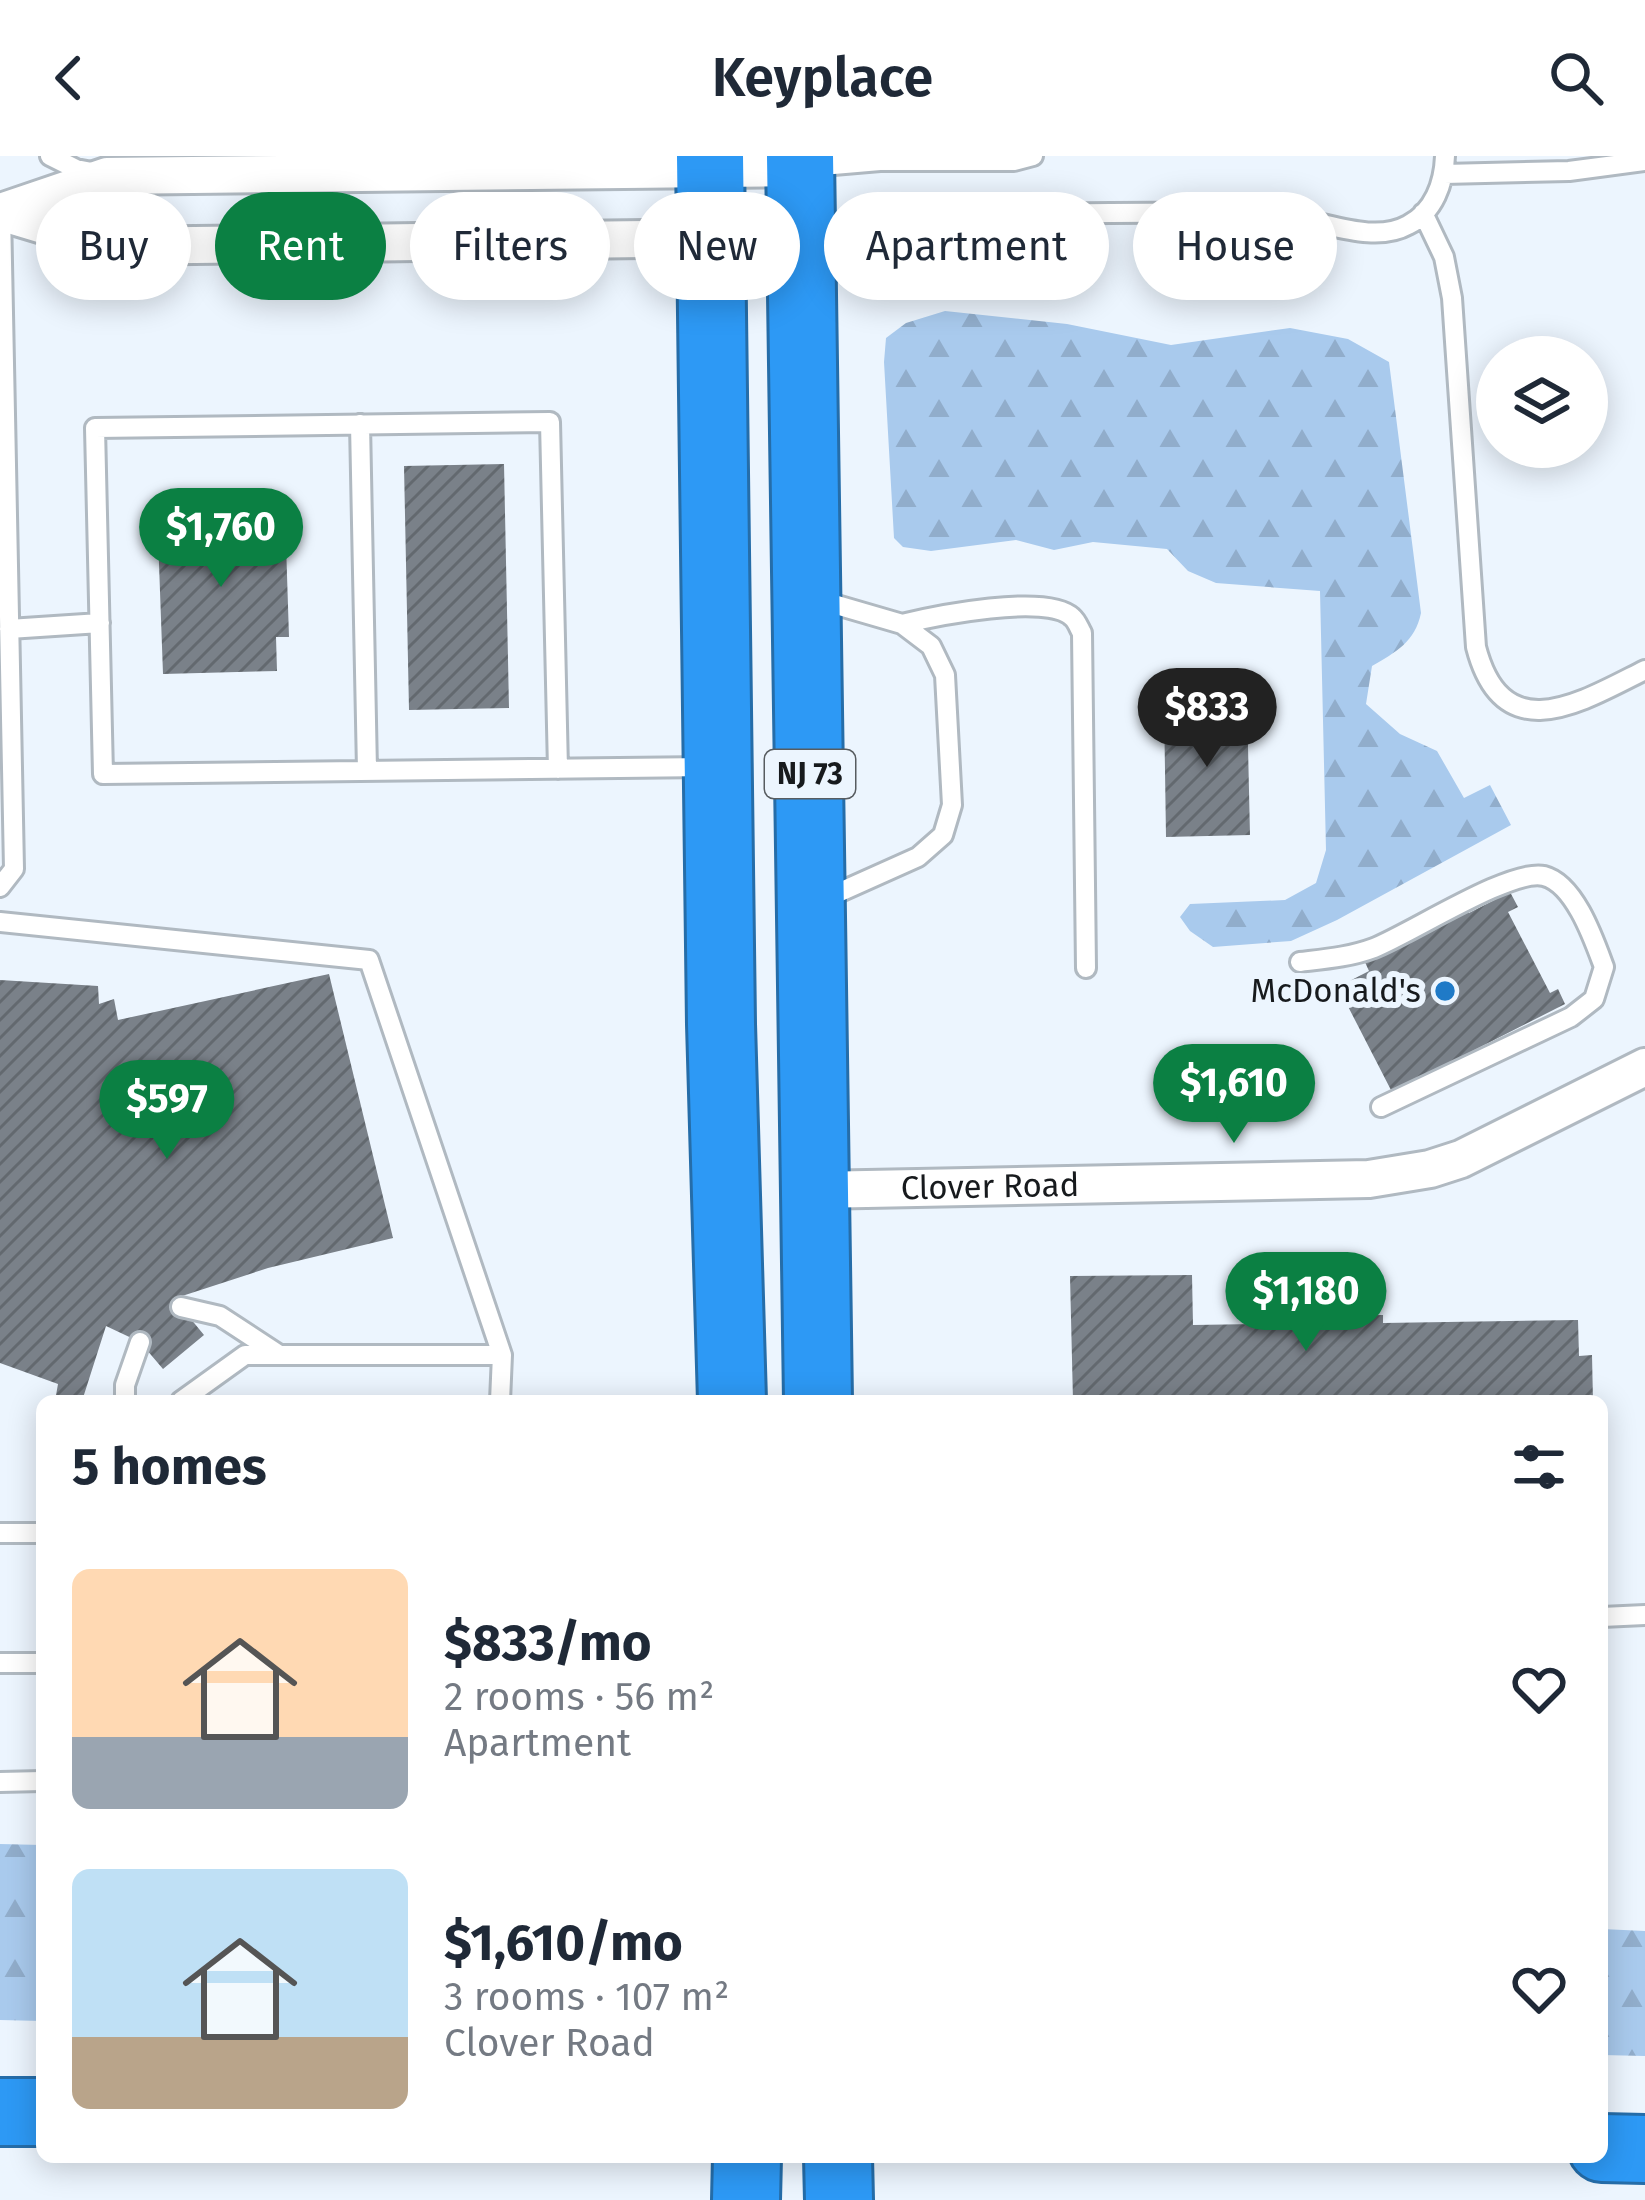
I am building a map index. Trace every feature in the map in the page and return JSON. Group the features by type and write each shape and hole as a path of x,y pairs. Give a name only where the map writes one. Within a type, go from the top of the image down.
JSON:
{"highway":[{"name":"NJ 73","path":"710,162 711,192"},
{"name":"NJ 73","path":"800,162 818,1395"},
{"name":"NJ 73","path":"713,300 725,1252 732,1395"},
{"path":"0,2111 36,2113"},
{"path":"1608,2148 1645,2149"},
{"path":"838,2163 838,2200"}],"street":[{"path":"0,212 107,176 800,162"},
{"path":"0,212 113,246 634,238"},
{"name":"Clover Road","path":"816,1190 1369,1179 1406,1174 1461,1159 1645,1067"}],"lane":[{"path":"50,156 76,169 107,176"},
{"path":"800,162 1014,161 1033,156"},
{"path":"801,263 887,220 951,214 1191,212 1306,220 1364,232 1407,226 1423,213 1437,195 1445,165 1569,171 1645,161"},
{"path":"0,212 14,869 0,887"},
{"path":"1423,213 1444,257 1452,298 1480,665 1499,694 1534,712 1580,703 1645,670"},
{"path":"558,769 550,422 95,428 103,774 367,770 558,769 718,767"},
{"path":"360,424 367,770"},
{"path":"807,596 902,624 931,646 945,675 952,805 943,835 918,857 812,905"},
{"path":"902,624 955,612 1050,607 1072,616 1082,634 1086,968"},
{"path":"9,629 100,623"},
{"path":"1300,962 1346,957 1379,946 1517,877 1544,876 1569,895 1604,967 1594,999 1571,1017 1381,1108"},
{"path":"0,922 369,960 502,1355 500,1395"},
{"path":"181,1306 220,1316 282,1356"},
{"path":"125,1395 140,1342"},
{"path":"189,1395 245,1355 502,1355"},
{"path":"0,1533 36,1533"},
{"path":"1608,1617 1645,1616"},
{"path":"0,1663 36,1663"},
{"path":"0,1781 36,1781"}],"green space":[{"path":"945,311 1067,324 1171,345 1290,328 1348,339 1389,362 1421,613 1409,639 1372,666 1366,704 1400,734 1437,751 1464,798 1490,785 1511,825 1291,941 1213,947 1190,931 1180,917 1190,904 1285,900 1316,883 1326,850 1320,591 1216,583 1188,571 1167,549 1093,542 1054,550 1016,540 931,551 903,547 894,538 886,338 906,323"},
{"path":"0,1844 36,1845 36,2021 0,2020"},
{"path":"1608,1929 1645,1931 1645,2056 1608,2055"}],"building":[{"path":"504,464 509,708 409,710 404,466"},
{"path":"272,506 273,545 286,544 289,637 276,637 277,671 163,674 157,509"},
{"path":"1247,702 1250,835 1166,837 1164,704"},
{"name":"McDonald's","path":"1510,892 1518,907 1508,912 1550,993 1558,989 1565,1004 1392,1092 1338,987 1369,971 1364,960 1466,908 1469,913"},
{"path":"329,974 393,1238 268,1268 179,1297 181,1307 204,1335 163,1369 140,1342 106,1326 84,1395 56,1395 58,1384 0,1363 0,980 98,986 99,1004 114,999 118,1020"},
{"path":"1192,1275 1193,1325 1331,1323 1331,1316 1383,1315 1383,1323 1578,1320 1579,1356 1592,1355 1593,1395 1073,1395 1070,1276"}],"place":[{"name":"McDonald's","path":"1445,991"}]}
